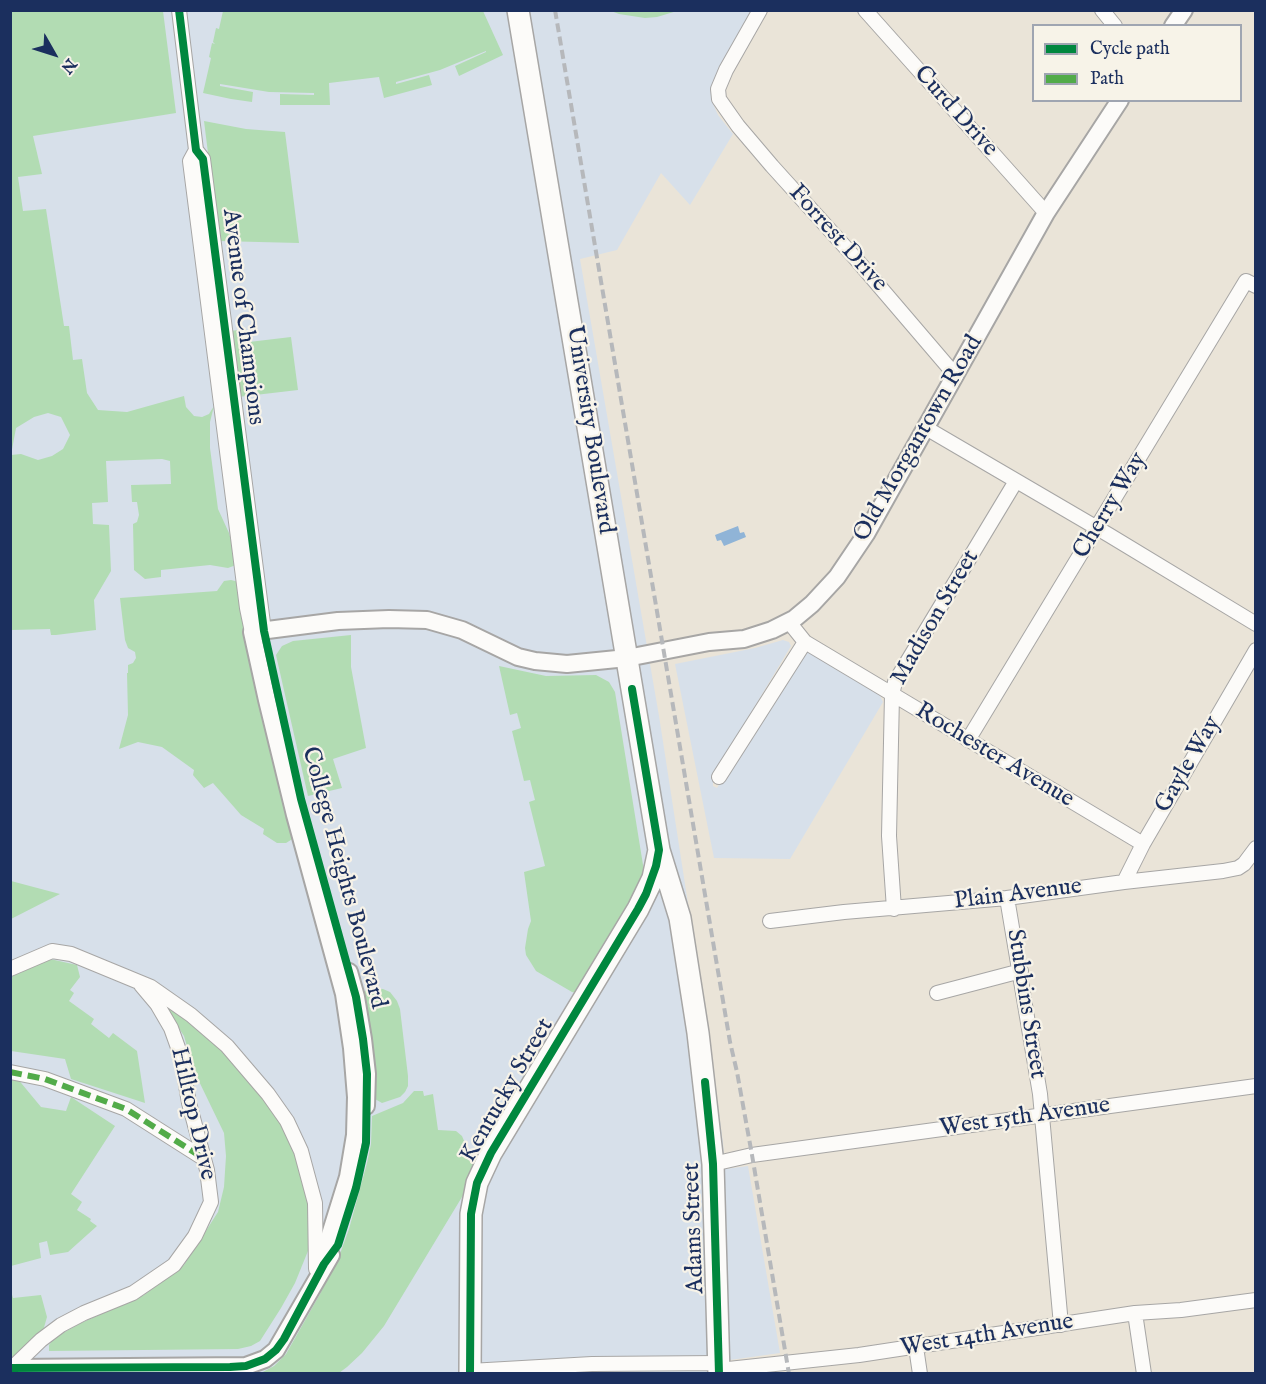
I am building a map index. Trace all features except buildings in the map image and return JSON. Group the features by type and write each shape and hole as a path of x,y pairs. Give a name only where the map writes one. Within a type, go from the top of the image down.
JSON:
{"main road":[{"name":"University Boulevard","path":"518,10 659,850"},
{"name":"Adams Street","path":"659,850 680,918 703,1072 713,1164 719,1369"},
{"name":"Kentucky Street","path":"470,1372 471,1214 477,1183 491,1153 638,909 652,879 659,850"}],"street":[{"name":"Avenue of Champions","path":"179,10 196,150 190,161 247,608 258,631"},
{"name":"Forrest Drive","path":"760,10 726,70 718,89 720,102 772,166 856,259 956,376"},
{"name":"Curd Drive","path":"865,10 1046,213"},
{"path":"1102,10 1113,24"},
{"path":"1174,24 1184,10"},
{"name":"Old Morgantown Road","path":"627,658 709,642 753,637 789,622 812,604 837,577 880,511 1046,213 1119,102"},
{"name":"Cherry Way","path":"968,740 1246,280 1256,286"},
{"path":"926,428 1256,624"},
{"name":"Madison Street","path":"894,909 889,836 892,695 895,682 1016,481"},
{"path":"258,631 346,621 427,620 462,630 518,657 535,661 567,664 627,658"},
{"name":"Rochester Avenue","path":"789,622 805,642 1143,844"},
{"name":"College Heights Boulevard","path":"11,1368 246,1366 265,1359 276,1350 324,1264 324,1254 348,1177 355,1135 356,1097 352,1048 344,994 290,792 258,631"},
{"path":"719,777 805,642"},
{"name":"Gayle Way","path":"1125,882 1143,844 1256,650"},
{"name":"Plain Avenue","path":"770,921 844,912 1007,898 1238,868 1249,860 1256,848"},
{"name":"Stubbins Street","path":"1007,898 1037,1072 1061,1325"},
{"path":"10,969 52,951 71,954 151,987 169,998 226,1046 256,1078 287,1121 302,1151 315,1203 314,1283"},
{"path":"936,993 1021,971"},
{"name":"Hilltop Drive","path":"11,1368 61,1325 133,1293 174,1264 195,1236 211,1202 207,1170 171,1028 157,1004 141,984"},
{"path":"10,1072 45,1078 126,1109 203,1158"},
{"name":"West 15th Avenue","path":"713,1164 744,1156 1256,1086"},
{"name":"West 14th Avenue","path":"470,1372 592,1364 719,1369 916,1347 1135,1313 1181,1310 1256,1300"},
{"path":"1135,1313 1144,1374"},
{"path":"916,1347 920,1374"}],"shaded area":[{"path":"10,11 751,11 719,67 712,86 711,99 718,115 733,134 690,205 661,173 617,250 580,259 659,716 708,1033 725,1169 748,1166 780,1353 730,1360 730,1374 11,1373"},
{"path":"783,640 789,642 791,646 713,776 713,786 717,788 806,651 879,694 883,702 790,859 714,858 675,664"}],"green space":[{"path":"10,11 163,11 176,113 33,136 42,174 18,177 23,211 46,209 64,326 69,326 73,360 82,359 87,393 98,410 127,412 184,396 186,407 194,416 202,417 209,414 214,406 210,422 210,448 218,509 229,533 237,562 236,565 228,568 210,565 161,570 161,577 145,579 134,570 133,524 137,522 139,515 137,502 132,502 131,485 171,484 170,461 162,459 106,461 108,502 92,503 93,524 109,525 111,571 94,600 96,630 51,635 50,629 11,630","holes":["48,413 61,417 70,435 63,449 52,456 38,460 21,454 11,455 16,428 34,417"]},
{"path":"223,11 483,11 503,55 459,76 455,66 486,51 440,70 396,82 396,84 429,75 432,85 384,98 379,77 329,83 330,105 280,105 280,94 314,95 314,93 269,92 220,84 220,86 253,92 252,102 231,99 203,93 212,43 215,44 213,42 216,28 219,29"},
{"path":"611,11 677,11 645,18"},
{"path":"204,121 246,129 285,132 299,243 219,241"},
{"path":"246,329 249,342 291,337 298,390 238,397 230,331"},
{"path":"224,581 239,582 294,838 286,843 277,843 263,834 264,829 241,815 213,783 204,788 193,775 194,770 162,747 138,742 119,749 128,715 128,665 136,658 135,652 128,648 125,640 120,598 217,591"},
{"path":"351,635 351,667 366,748 333,759 342,788 308,796 276,655 282,646 293,641"},
{"path":"499,666 546,676 596,675 609,682 615,692 644,871 640,886 577,993 536,971 526,955 525,948 531,921 524,872 545,866 529,802 535,800 530,780 524,781 512,731 521,728 517,713 510,715"},
{"path":"11,881 60,894 11,919"},
{"path":"50,959 77,965 80,977 70,990 74,993 69,1001 94,1019 91,1024 109,1038 113,1033 137,1051 145,1103 71,1079 65,1059 11,1051 11,977"},
{"path":"368,988 390,992 400,1009 408,1086 400,1097 382,1103 375,1099 364,992"},
{"path":"150,989 233,1057 279,1116 300,1155 313,1203 310,1246 295,1283 281,1308 260,1341 251,1346 238,1349 49,1351 49,1345 61,1334 144,1295 184,1265 218,1212 224,1187 226,1156 224,1133 194,1071 184,1036"},
{"path":"11,1078 17,1078 41,1107 66,1111 71,1097 115,1126 71,1194 82,1202 77,1210 97,1226 68,1252 50,1255 47,1241 39,1243 41,1258 11,1266"},
{"path":"414,1091 423,1091 424,1096 433,1094 438,1130 456,1131 462,1136 474,1165 465,1192 384,1326 347,1367 339,1373 259,1374 274,1366 286,1354 341,1251 367,1163 371,1144 372,1116 403,1103"},
{"path":"10,1288 13,1298 41,1295 47,1317 43,1331 11,1359"}],"water":[{"path":"738,526 740,533 744,532 746,537 724,546 721,540 717,541 715,535"}],"railway":[{"path":"555,10 730,1042 752,1155 789,1374"}],"marked path":[{"path":"10,1072 45,1079 126,1109 203,1158"}],"cycle path":[{"path":"10,1368 230,1367 246,1366 265,1359 284,1339 324,1264 338,1245 356,1188 366,1143 367,1074 356,997 301,799 264,631 203,159 196,150 179,10"},
{"path":"470,1374 471,1214 477,1183 491,1153 638,909 656,866 659,850 632,689"},
{"path":"705,1082 713,1164 719,1374"}]}
